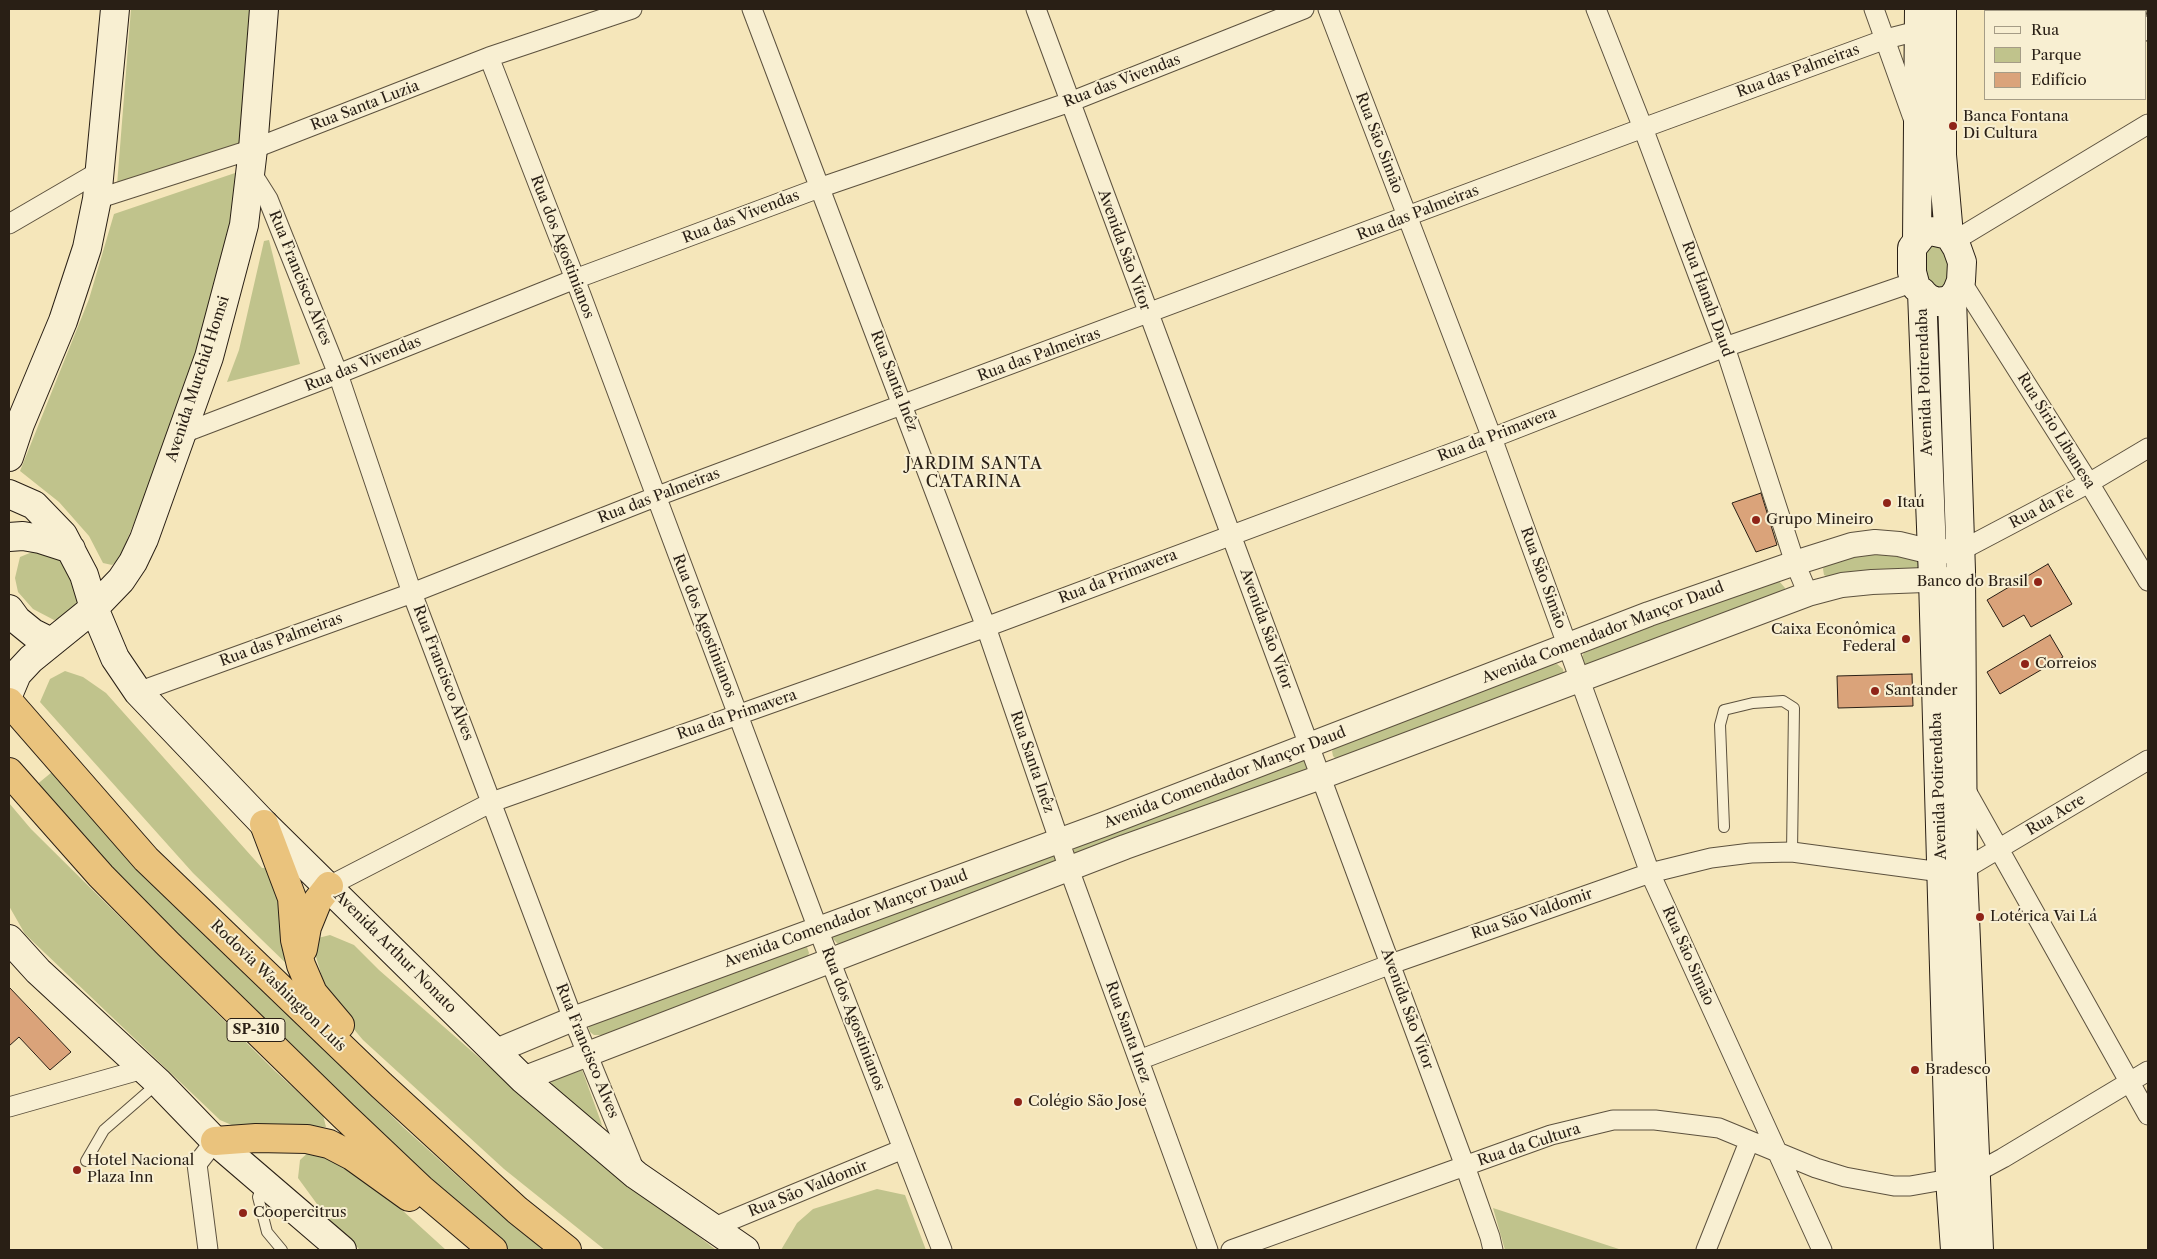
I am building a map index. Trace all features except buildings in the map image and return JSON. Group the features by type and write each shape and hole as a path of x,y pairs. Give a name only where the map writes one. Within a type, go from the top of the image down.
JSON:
{"highway":[{"name":"Rodovia Washington Luís","path":"9,702 146,859 381,1085 517,1210 567,1250"},
{"name":"SP-310","path":"9,772 108,883 336,1108 421,1189 492,1250"},
{"path":"264,824 292,898 294,940 301,966 314,993 330,1014 371,1057 381,1085"},
{"path":"301,966 307,927 318,900 329,886"},
{"path":"215,1141 256,1138 306,1139 329,1144 352,1156 406,1196 488,1250"}],"main road":[{"name":"Avenida Murchid Homsi","path":"9,693 22,669 31,658 94,608 121,580 144,539 209,357 244,225 252,160 264,9"},
{"path":"9,458 14,424 63,321 87,248 97,199 100,171 111,14"},
{"path":"1917,240 1919,136 1931,18"},
{"path":"1931,18 1951,238 1962,262 1957,290 1945,301 1936,302 1928,298 1918,287 1912,248 1923,234 1931,231 1951,238"},
{"name":"Avenida Potirendaba","path":"1918,287 1933,579 1952,871 1977,1172 1979,1250"},
{"name":"Avenida Potirendaba","path":"1955,1250 1950,1179 1952,871 1962,785 1962,578 1960,551 1957,290"},
{"name":"Avenida Arthur Nonato","path":"9,494 34,505 63,535 84,575 94,608 115,658 138,692 264,824 523,1079 636,1175 745,1250"},
{"path":"9,537 23,536 40,539 71,549"},
{"path":"9,609 17,620 33,633 51,642"},
{"path":"9,939 38,971 151,1076 215,1141 342,1250"},
{"path":"9,957 38,971"}],"street":[{"name":"Rua Santa Luzia","path":"97,199 252,160 489,58 632,9"},
{"name":"Rua Santa Inêz","path":"752,9 986,627 1069,869"},
{"name":"Avenida São Vítor","path":"1036,9 1466,1166 1490,1237 1492,1250"},
{"name":"Rua das Vivendas","path":"181,434 338,374 575,279 820,188 1070,102 1304,9"},
{"name":"Rua São Simão","path":"1328,9 1492,438 1650,873 1776,1153 1822,1250"},
{"name":"Rua Hanah Daud","path":"1596,9 1644,128 1725,347 1795,563 1808,594"},
{"path":"1874,9 1919,136"},
{"name":"Rua das Palmeiras","path":"138,692 412,593 655,497 1886,39 1931,18"},
{"name":"Rua dos Agostinianos","path":"489,58 575,279 818,929 942,1250"},
{"path":"1951,238 2148,124"},
{"name":"Rua Francisco Alves","path":"252,160 338,374 412,593 573,1019 636,1175"},
{"path":"9,224 100,171"},
{"name":"Rua da Primavera","path":"329,886 492,802 986,627 1492,438 1725,347 1918,287"},
{"name":"Rua Sírio Libanesa","path":"1957,290 2089,483 2148,581"},
{"name":"Rua da Fé","path":"1960,551 2089,483 2148,448"},
{"name":"Avenida Comendador Mançor Daud","path":"496,1051 573,1019 1060,841 1648,614 1795,563 1852,545 1875,542 1899,544 1932,552 1960,551"},
{"name":"Avenida Comendador Mançor Daud","path":"523,1079 1124,847 1321,777 1579,678 1808,594 1842,585 1962,578"},
{"name":"Rua Acre","path":"1952,871 1999,850 2148,760"},
{"path":"1962,785 2148,1115"},
{"name":"Rua São Valdomir","path":"1139,1060 1391,964 1650,873 1711,858 1751,853 1792,852 1952,871"},
{"name":"Rua Santa Inez","path":"1069,869 1208,1250"},
{"name":"Rua da Cultura","path":"1231,1250 1551,1135 1613,1120 1655,1120 1719,1128 1776,1153 1845,1177 1894,1186 1910,1186 1950,1179 1977,1172 2003,1158 2148,1071"},
{"path":"9,1107 151,1076"},
{"path":"208,1250 197,1164 215,1141"},
{"path":"1706,1250 1749,1142"},
{"name":"Rua São Valdomir","path":"712,1228 903,1149"}],"lane":[{"path":"1724,827 1720,725 1724,710 1753,704 1783,701 1794,708 1792,852"},
{"path":"86,1161 104,1130 151,1076"},
{"path":"263,1182 258,1197 267,1232 282,1250"}],"green space":[{"path":"131,9 254,9 243,144 117,185"},
{"path":"235,173 241,182 199,367 119,559 112,565 103,563 89,536 59,502 20,471 89,299 114,214"},
{"path":"269,240 300,364 227,382 239,350 264,241"},
{"path":"1928,243 1949,249 1947,290 1927,287 1922,248"},
{"path":"37,550 60,559 74,582 78,600 72,613 63,618 54,620 33,609 18,592 15,578 20,557"},
{"path":"1874,552 1922,557 1922,570 1828,577 1824,575 1823,569 1826,560"},
{"path":"1770,581 1779,581 1785,588 1784,594 1586,670 1580,660 1584,653 1608,643"},
{"path":"1557,664 1563,669 1564,675 1337,760 1333,756 1332,751 1337,745"},
{"path":"65,671 83,677 106,693 262,868 268,868 280,886 295,972 193,873 40,702 50,679"},
{"path":"1298,757 1305,762 1307,768 1304,776 1081,857 1074,853 1074,846"},
{"path":"52,772 130,858 403,1127 476,1193 544,1250 506,1250 462,1213 178,942 35,786"},
{"path":"9,803 31,829 275,1071 323,1115 326,1127 251,1128 234,1126 220,1120 25,934 9,906"},
{"path":"1051,854 1056,858 1057,864 844,943 838,944 833,939 833,932"},
{"path":"330,935 354,945 379,970 556,1125 716,1250 605,1250 504,1169 363,1040 341,1014 325,987 316,957 314,939"},
{"path":"799,941 807,947 809,953 806,961 603,1035 594,1035 590,1032 588,1025"},
{"path":"581,1067 602,1126 552,1088 551,1080"},
{"path":"312,1149 369,1180 446,1250 360,1250 325,1215 298,1178 300,1160"},
{"path":"877,1189 905,1195 926,1250 781,1250 797,1223 813,1209"},
{"path":"1493,1208 1622,1250 1505,1250"}],"place":[{"name":"Banca Fontana Di Cultura","path":"1953,126"},
{"name":"Itaú","path":"1887,503"},
{"name":"Grupo Mineiro","path":"1756,520"},
{"name":"Banco do Brasil","path":"2038,582"},
{"name":"Caixa Econômica Federal","path":"1906,639"},
{"name":"Correios","path":"2025,664"},
{"name":"Santander","path":"1875,691"},
{"name":"Lotérica Vai Lá","path":"1980,917"},
{"name":"Bradesco","path":"1915,1070"},
{"name":"Colégio São José","path":"1018,1102"},
{"name":"Hotel Nacional Plaza Inn","path":"77,1170"},
{"name":"Coopercitrus","path":"243,1213"}],"district":[{"name":"JARDIM SANTA CATARINA","path":"974,473"}]}
